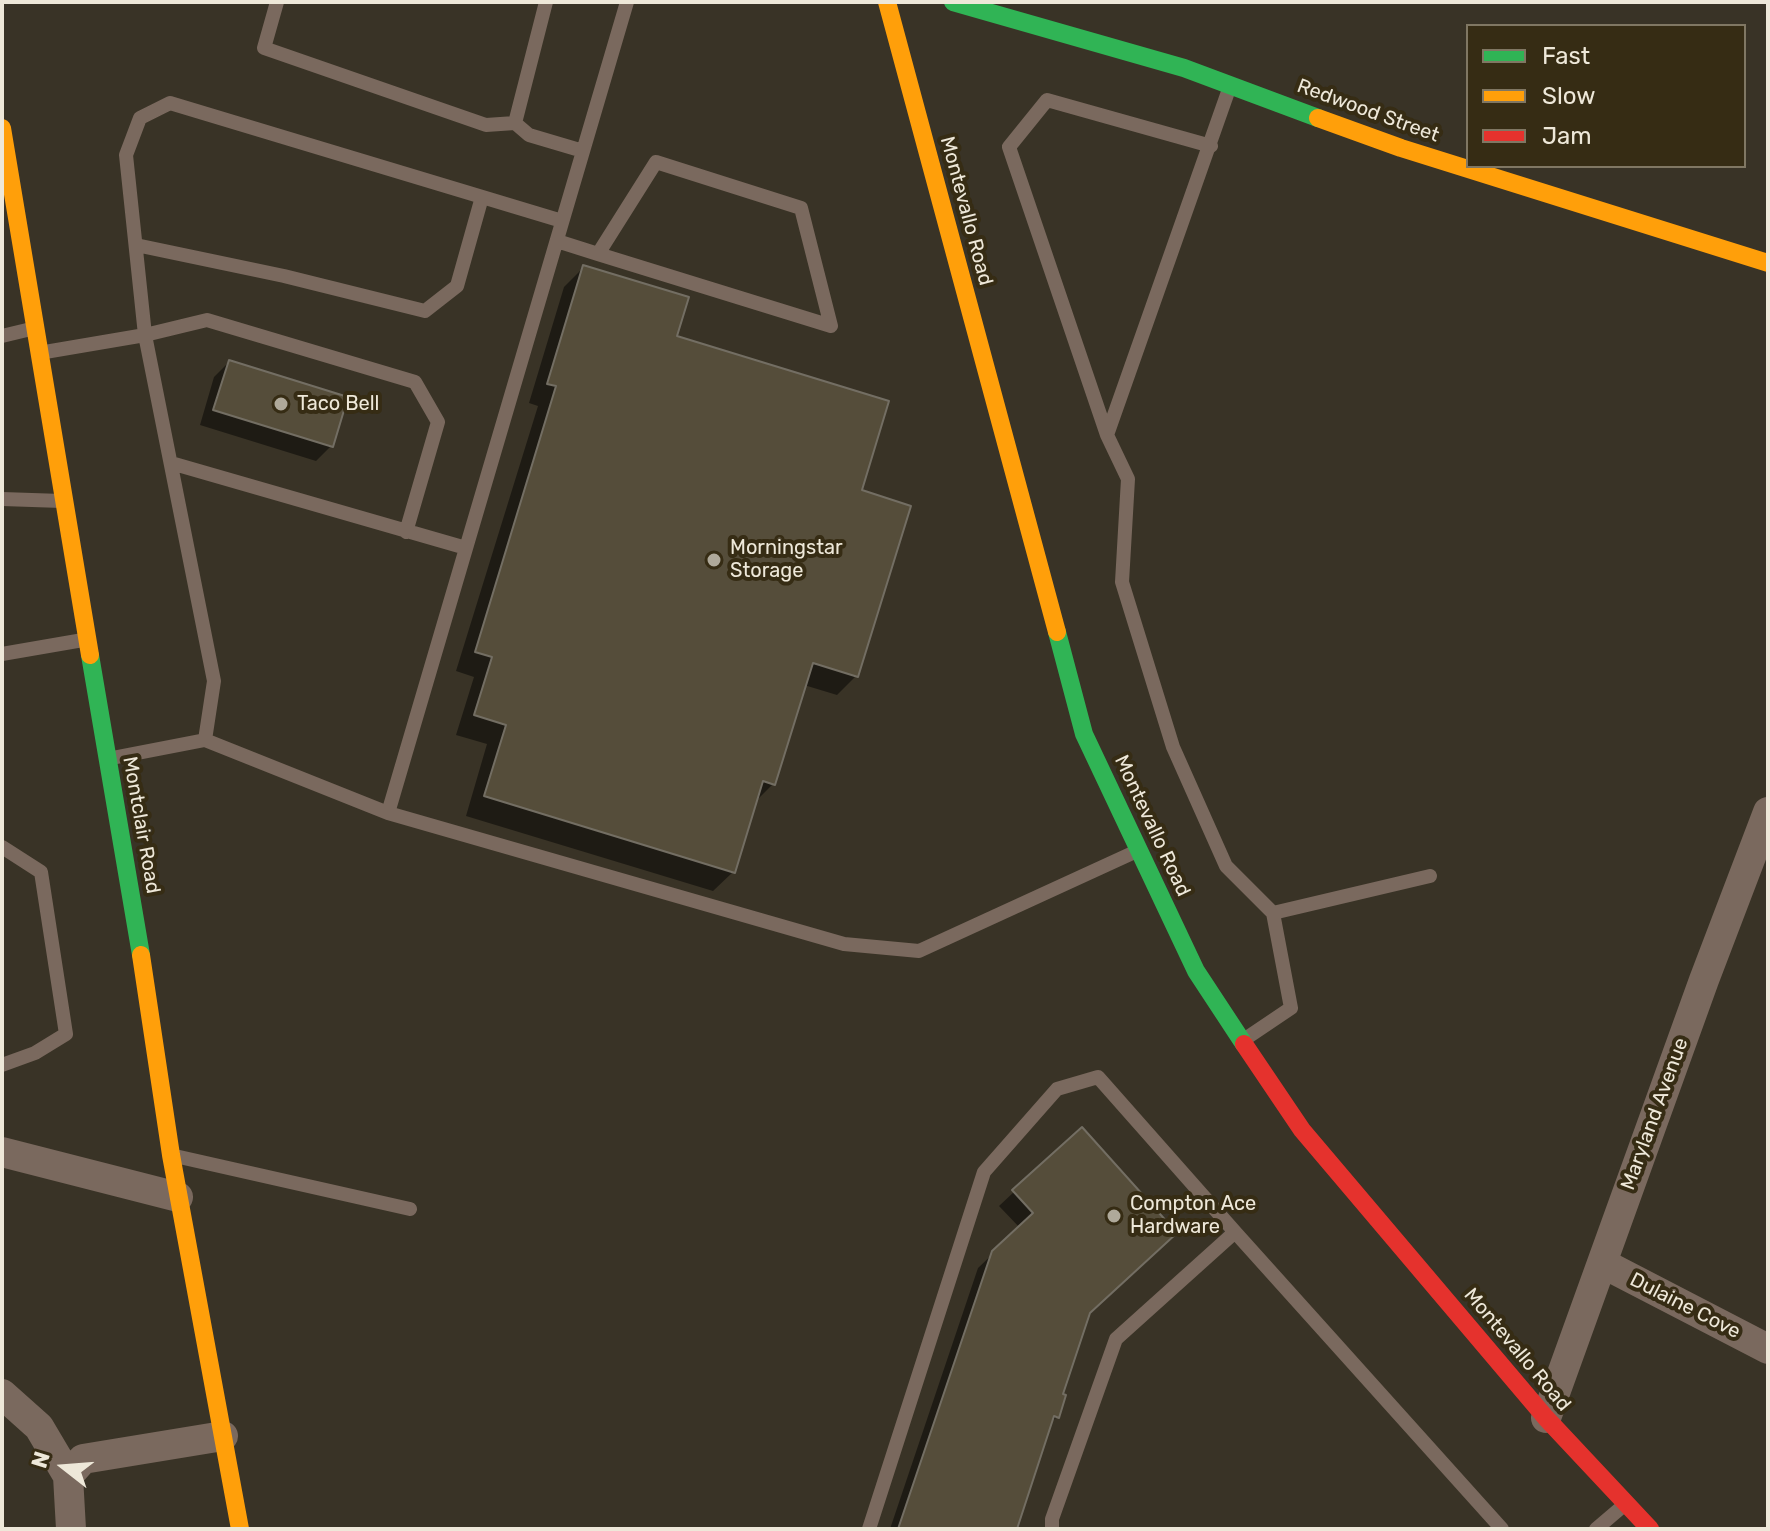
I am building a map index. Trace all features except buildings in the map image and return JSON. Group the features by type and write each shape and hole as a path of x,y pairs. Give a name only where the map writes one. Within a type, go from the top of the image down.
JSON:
{"main road":[{"name":"Montevallo Road","path":"887,2 1084,734 1196,971 1302,1130 1546,1418 1650,1529"},
{"name":"Redwood Street","path":"953,2 1184,68 1401,148 1768,263"},
{"name":"Montclair Road","path":"2,128 6,173 154,1031 178,1197 190,1247 240,1529"}],"street":[{"name":"Maryland Avenue","path":"1546,1418 1768,812"},
{"path":"2,1152 178,1197"},
{"name":"Dulaine Cove","path":"1602,1263 1768,1349"},
{"path":"2,1394 39,1427 68,1476 71,1529"},
{"path":"68,1476 83,1459 223,1436"}],"lane":[{"path":"277,2 264,48 486,125 515,123 529,135 583,151"},
{"path":"515,123 546,2"},
{"path":"388,813 627,2"},
{"path":"1107,435 1230,85"},
{"path":"1211,146 1047,100 1009,147 1107,435 1128,479 1122,582 1173,747 1226,866 1273,913 1291,1008 1242,1040"},
{"path":"205,740 214,681 145,335 126,155 140,118 170,103 562,221"},
{"path":"557,241 598,254 714,290 831,326 801,208 656,162 598,254"},
{"path":"136,245 284,276 425,311 457,286 482,197"},
{"path":"39,353 145,335 207,320 415,382 438,422 406,532"},
{"path":"2,336 35,328"},
{"path":"171,463 466,548"},
{"path":"2,499 64,501"},
{"path":"2,654 87,639"},
{"path":"108,759 205,740 388,813 844,944 919,951 1139,850"},
{"path":"2,847 41,872 66,1034 35,1053 2,1065"},
{"path":"1273,913 1430,876"},
{"path":"869,1529 984,1172 1057,1089 1098,1077 1502,1529"},
{"path":"171,1155 410,1209"},
{"path":"1052,1529 1052,1519 1116,1339 1235,1232"},
{"path":"1596,1529 1626,1503"}],"traffic: fast":[{"path":"953,2 1184,68 1318,118"},
{"path":"1057,632 1084,734 1196,971 1244,1044"},
{"path":"90,655 141,955"}],"traffic: slow":[{"path":"887,2 1057,632"},
{"path":"1318,118 1401,148 1768,263"},
{"path":"2,128 90,655"},
{"path":"141,955 171,1155 240,1529"}],"traffic: jam":[{"path":"1244,1044 1302,1130 1546,1418 1650,1529"}],"place":[{"name":"Taco Bell","path":"281,404"},
{"name":"Morningstar Storage","path":"714,560"},
{"name":"Compton Ace Hardware","path":"1114,1216"}]}
